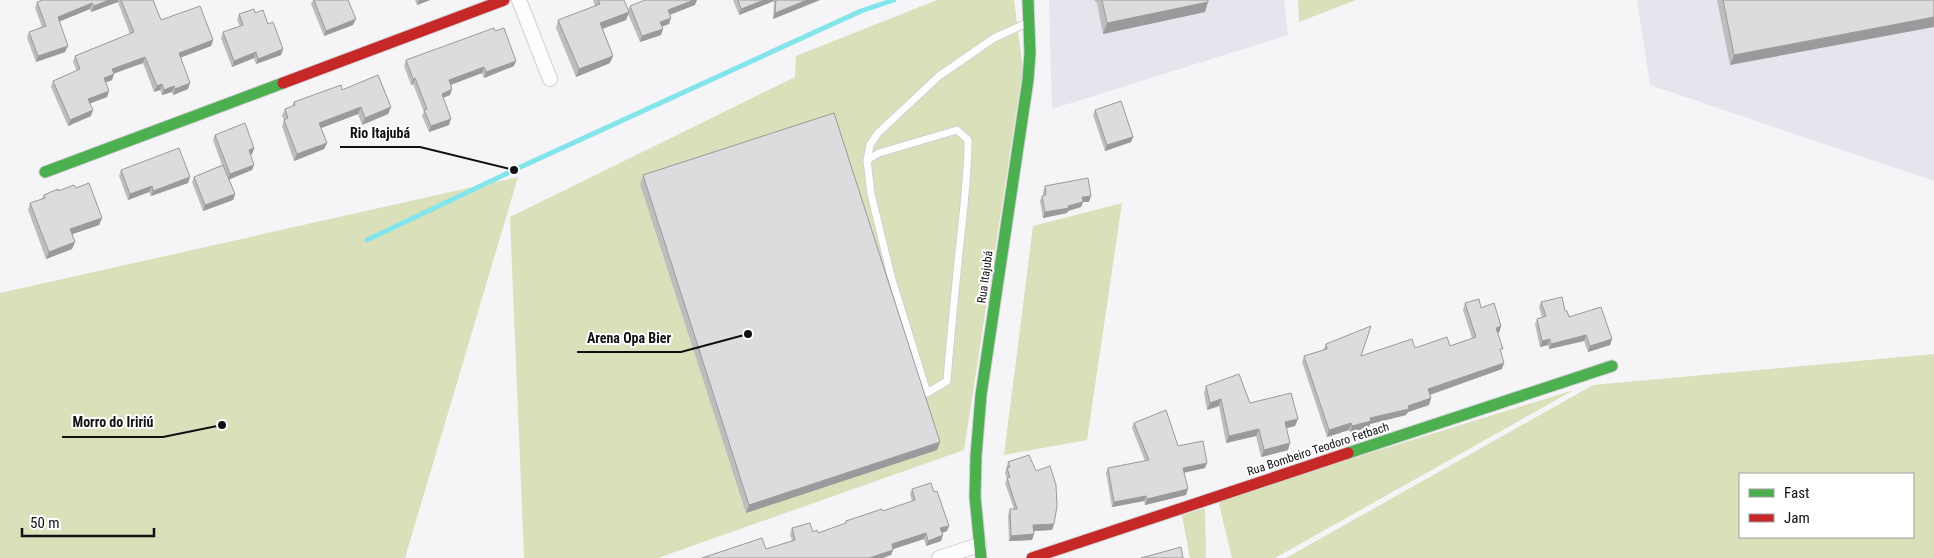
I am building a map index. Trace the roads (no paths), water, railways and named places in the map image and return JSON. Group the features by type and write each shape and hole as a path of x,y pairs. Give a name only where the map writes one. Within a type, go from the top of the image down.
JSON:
{"street":[{"path":"45,172 504,0"},
{"path":"519,0 550,79"},
{"name":"Rua Itajubá","path":"980,551 976,506 978,428 981,395 1028,80 1030,22 1028,0"},
{"name":"Rua Bombeiro Teodoro Fetbach","path":"1032,558 1612,366"},
{"path":"939,558 980,551"}],"lane":[{"path":"867,160 879,153 957,130 968,140 968,169 954,295 947,381 928,393 891,276 871,194 867,160 870,145 878,133 939,76 994,38 1030,22"}],"waterway":[{"path":"367,240 514,170 861,11 894,0"}],"place":[{"name":"Rio Itajubá","path":"514,170"},
{"name":"Arena Opa Bier","path":"748,334"},
{"name":"Morro do Iririú","path":"222,425"}]}
